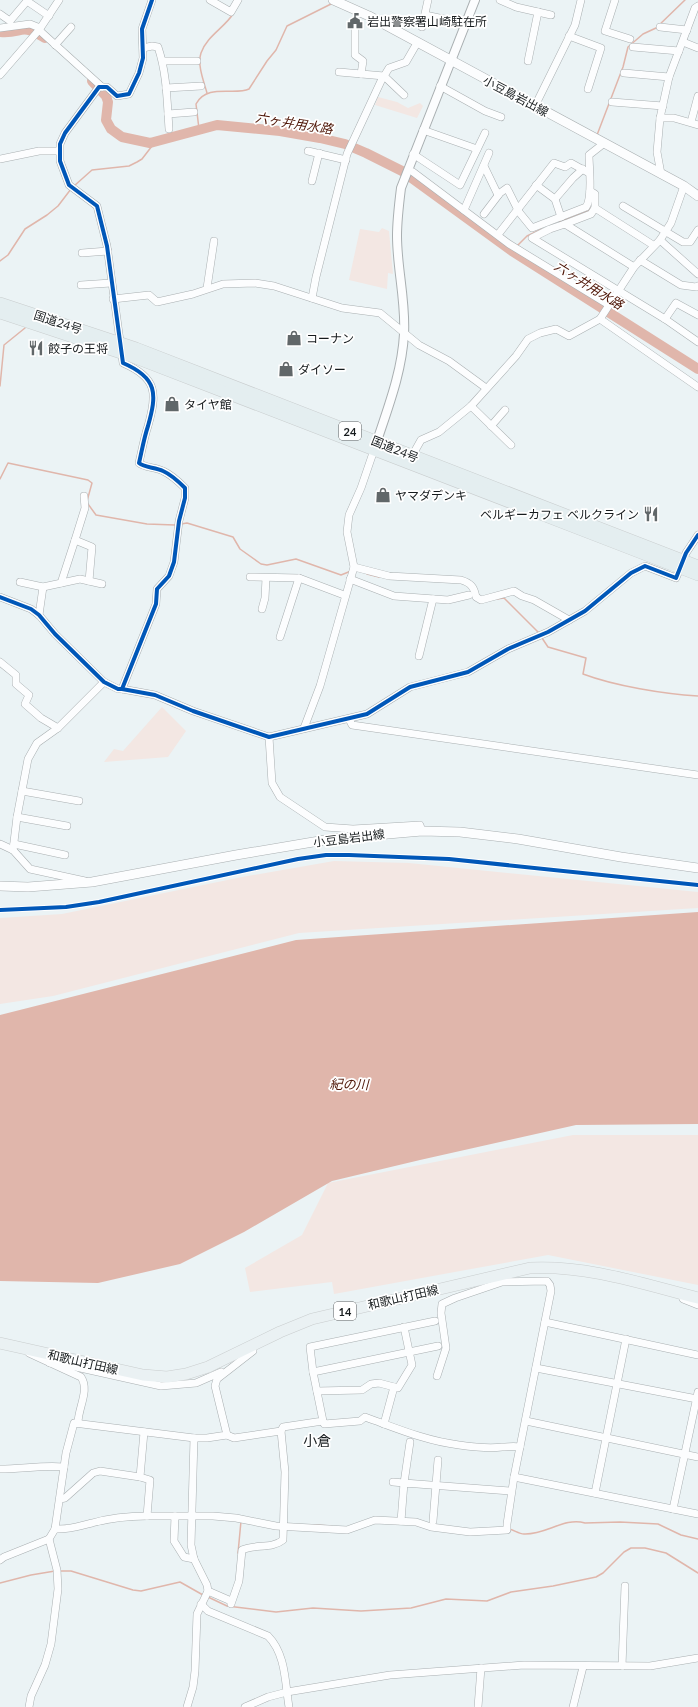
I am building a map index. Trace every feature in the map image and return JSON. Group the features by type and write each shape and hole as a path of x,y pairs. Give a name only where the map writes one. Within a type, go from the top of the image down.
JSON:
{"highway":[{"name":"国道24号","path":"0,303 121,347 681,564 698,566"},
{"name":"国道24号","path":"0,313 121,347"},
{"name":"国道24号","path":"376,446 412,456 681,564 698,575"}],"main road":[{"name":"小豆島岩出線","path":"333,0 369,16 417,44 684,186 698,196"},
{"name":"小豆島岩出線","path":"0,886 28,887 92,882 236,855 324,841 389,833 422,832 460,832 518,839 621,857 698,868"},
{"name":"和歌山打田線","path":"0,1343 143,1375 167,1377 186,1374 208,1367 312,1319 501,1278 530,1268 554,1267 589,1271 698,1298"}],"street":[{"path":"0,14 10,21 27,0 49,16"},
{"path":"0,75 38,31 59,0"},
{"path":"0,28 30,24 102,87 106,87 117,96 128,94 139,73 143,58 142,29 152,0"},
{"path":"210,0 231,12 238,0"},
{"path":"422,27 428,0"},
{"path":"304,728 320,686 344,595 354,566 347,532 349,515 361,488 376,446 402,360 404,306 397,238 397,214 401,188 413,154 475,0"},
{"path":"500,0 516,7 551,15"},
{"path":"535,106 575,25 581,0"},
{"path":"615,0 605,31 630,39"},
{"path":"661,174 657,152 660,118 670,77 687,30 695,18 698,6"},
{"path":"528,61 538,12"},
{"path":"424,15 444,19"},
{"path":"355,27 355,54 362,61 361,74"},
{"path":"660,27 687,30"},
{"path":"55,45 71,28"},
{"path":"569,36 600,48 588,89"},
{"path":"683,42 698,48"},
{"path":"312,298 346,157 352,142 389,68 406,62 417,44"},
{"path":"142,48 152,46 158,47 163,61 169,129"},
{"path":"633,47 679,52"},
{"path":"163,61 196,61"},
{"path":"339,72 384,76 404,95"},
{"path":"624,73 670,77"},
{"path":"166,88 201,86"},
{"path":"440,86 500,117"},
{"path":"102,87 97,89 65,133 60,144 60,161 69,185 97,206 108,251 113,299 124,363 138,370 144,376 154,395 154,406 139,463 162,470 174,477 185,488 185,498 179,521 174,562 169,576 157,589 156,604 122,689"},
{"path":"660,118 695,124 698,96"},
{"path":"612,102 663,106"},
{"path":"168,114 194,112"},
{"path":"423,130 477,149"},
{"path":"413,154 460,185 485,133"},
{"path":"484,214 498,195 507,188 518,208 532,228 586,208 589,203 590,191 586,171 589,155 603,144"},
{"path":"0,159 39,151 59,151"},
{"path":"308,151 346,157"},
{"path":"312,181 319,153"},
{"path":"464,210 489,154"},
{"path":"500,232 554,163 565,166 571,163 586,171"},
{"path":"484,166 498,195"},
{"path":"555,199 573,178 586,171"},
{"path":"413,172 509,244 608,306"},
{"path":"536,185 555,199 561,217"},
{"path":"412,456 421,440 439,432 471,406 516,356 528,339 540,333 556,329 569,336 600,318 634,267 653,245 660,240 666,231 671,222 684,186"},
{"path":"590,191 595,194 595,208 591,214 550,229 532,238 618,292 665,319 698,342"},
{"path":"623,206 683,242 690,242 698,230"},
{"path":"595,208 653,245"},
{"path":"565,224 634,267"},
{"path":"660,240 698,274"},
{"path":"207,288 214,241"},
{"path":"82,253 108,251"},
{"path":"640,260 681,285 698,286"},
{"path":"82,285 111,283"},
{"path":"113,299 150,295 157,302 193,294 222,284 255,283 274,286 342,308 380,313 419,345 449,361 486,388"},
{"path":"665,319 676,303 698,315"},
{"path":"600,318 698,387"},
{"path":"471,406 511,445"},
{"path":"491,426 506,410"},
{"path":"61,582 85,508 84,496"},
{"path":"0,597 31,609 39,615 55,634 104,682 118,690 122,689 155,695 193,712 269,737 367,714 410,687 468,672 508,649 548,632 585,611 631,573 645,566 676,578 681,564 698,535"},
{"path":"75,540 92,547 89,581"},
{"path":"354,566 389,576 461,580 470,583 476,597 481,600 514,591 522,596 534,600 568,620"},
{"path":"250,576 266,578 299,578 344,595"},
{"path":"262,609 265,598 266,578"},
{"path":"280,637 299,578"},
{"path":"20,582 43,587 80,579 102,584"},
{"path":"350,579 394,596 448,600 469,595"},
{"path":"39,615 43,587"},
{"path":"419,656 433,599"},
{"path":"0,662 16,675 16,684 29,695 25,704 58,728"},
{"path":"92,882 30,869 14,847 17,817 28,759 37,743 58,728 104,682"},
{"path":"349,719 352,725 698,776"},
{"path":"269,737 272,783 280,797 325,827 353,829 420,825 422,832"},
{"path":"22,791 79,801"},
{"path":"17,817 67,826"},
{"path":"0,844 65,855"},
{"path":"55,1529 70,1529 107,1520 147,1516 213,1516 236,1518 283,1526 347,1530 375,1520 401,1520 470,1532 508,1530 506,1524 513,1492 511,1491 551,1291 550,1285 547,1281 501,1278 442,1304 446,1348 437,1376"},
{"path":"682,1294 683,1299 698,1305"},
{"path":"323,1422 313,1372 310,1347 435,1321"},
{"path":"545,1322 698,1355"},
{"path":"317,1391 362,1390 371,1384 379,1383 398,1388 412,1365 404,1327"},
{"path":"594,1493 626,1339"},
{"path":"227,1435 215,1386 216,1379 253,1351 252,1346"},
{"path":"313,1372 438,1346"},
{"path":"28,1349 29,1353 60,1369 77,1373 85,1382 78,1423"},
{"path":"50,1363 58,1363 161,1386 196,1383 225,1371"},
{"path":"536,1368 617,1384 697,1396 674,1509"},
{"path":"384,1424 394,1387"},
{"path":"0,1560 49,1539 55,1529 64,1467 74,1423 194,1438 208,1438 227,1435 234,1438 281,1431 283,1427 323,1422 324,1424 360,1421 365,1417 423,1438 452,1444 493,1447 504,1447 509,1445 520,1447"},
{"path":"526,1421 698,1457"},
{"path":"207,1592 231,1602 240,1581 242,1550 278,1544 283,1540 285,1472 281,1431"},
{"path":"140,1476 144,1432"},
{"path":"187,1707 193,1687 195,1671 195,1625 207,1592 207,1585 194,1560 191,1545 194,1438"},
{"path":"401,1520 404,1483 410,1442"},
{"path":"433,1521 438,1460"},
{"path":"0,1469 22,1469 48,1465 64,1467"},
{"path":"60,1499 65,1498 93,1473 100,1471 140,1476 150,1480 147,1516"},
{"path":"514,1476 698,1514"},
{"path":"393,1482 511,1491"},
{"path":"175,1516 174,1540 184,1557 194,1560"},
{"path":"29,1707 31,1696 45,1665 51,1644 58,1589 57,1573 49,1539"},
{"path":"622,1666 625,1586"},
{"path":"202,1603 208,1610 268,1636 281,1657 289,1707"},
{"path":"245,1707 268,1697 287,1692 390,1674 524,1665 583,1667 650,1666 698,1658"},
{"path":"573,1707 583,1667"},
{"path":"478,1707 481,1668"}],"shaded area":[{"path":"378,97 397,102 408,108 420,103 423,106 417,118 375,105"},
{"path":"382,228 389,231 393,274 388,273 387,289 349,280 360,229 379,232"},
{"path":"162,707 186,731 168,757 104,762 114,749 123,751"},
{"path":"334,861 409,863 698,892 698,908 299,933 53,996 0,1004 0,918 62,914 242,877"},
{"path":"573,1135 698,1135 698,1285 548,1255 334,1294 332,1282 250,1292 245,1268 302,1235 328,1183"}],"water":[{"name":"紀の川","path":"698,912 698,1124 576,1125 420,1160 332,1181 244,1232 180,1264 98,1283 0,1281 0,1015 296,940"}],"waterway":[{"path":"597,135 623,67 628,47 643,34 656,28 685,0"},
{"path":"199,129 196,104 201,98 214,92 243,91 249,89 276,50 287,26 331,4"},
{"path":"207,93 200,68 201,53 203,47 211,37 230,19 233,14"},
{"name":"六ヶ井用水路","path":"0,32 26,30 37,33 45,38"},
{"name":"六ヶ井用水路","path":"92,81 106,96 108,102 106,120 111,129 122,137 150,143 217,125 280,131 320,138 345,144 366,153 402,171 512,251 698,369"},
{"path":"74,186 92,170 129,166 137,162 142,159 152,146 150,143"},
{"path":"0,261 8,255 25,229 58,206 71,189"},
{"path":"559,222 588,211 591,208"},
{"path":"517,246 527,236 542,229"},
{"path":"0,386 4,345 25,328"},
{"path":"0,479 8,463 88,480 92,483 87,501"},
{"path":"88,504 96,515 147,524 175,525"},
{"path":"181,524 187,523 233,537 240,549 261,564 267,565 296,559 341,575 351,571"},
{"path":"367,574 379,577"},
{"path":"497,599 504,598 539,633"},
{"path":"542,638 548,647 586,658 583,674 640,689 698,696"},
{"path":"238,1553 241,1521"},
{"path":"509,1529 524,1534 532,1534 570,1522 658,1524 681,1535 698,1539"},
{"path":"312,1525 332,1526"},
{"path":"208,1597 227,1606 276,1612 313,1608 361,1611 411,1608 446,1599 487,1601 511,1592 553,1586 596,1577 603,1573 624,1552 631,1548 645,1548 666,1553 698,1573"},
{"path":"0,1583 31,1575 55,1571"},
{"path":"58,1571 71,1571 133,1590 141,1591 180,1582 203,1595"}],"cycle path":[{"path":"122,689 156,604 157,589 169,576 174,562 179,521 185,498 185,488 175,478 166,473 139,463 153,405 152,388 149,381 143,375 123,363 107,246 97,206 69,185 60,161 60,144 65,133 99,87 107,87 117,96 129,94 139,73 143,58 142,29 152,0"},
{"path":"0,597 31,609 39,615 55,634 104,682 118,689 155,695 193,711 269,737 367,714 410,687 468,672 508,649 548,632 585,611 631,573 645,566 676,578 686,553 698,535"},
{"path":"0,910 66,907 99,902 298,859 326,855 449,859 698,885"}],"place":[{"name":"岩出警察署山崎駐在所","path":"355,21"},
{"name":"コーナン","path":"294,338"},
{"name":"餃子の王将","path":"36,348"},
{"name":"ダイソー","path":"286,369"},
{"name":"タイヤ館","path":"172,404"},
{"name":"ヤマダデンキ","path":"383,495"},
{"name":"ベルギーカフェ ベルクライン","path":"651,514"}],"district":[{"name":"小倉","path":"317,1440"}]}
